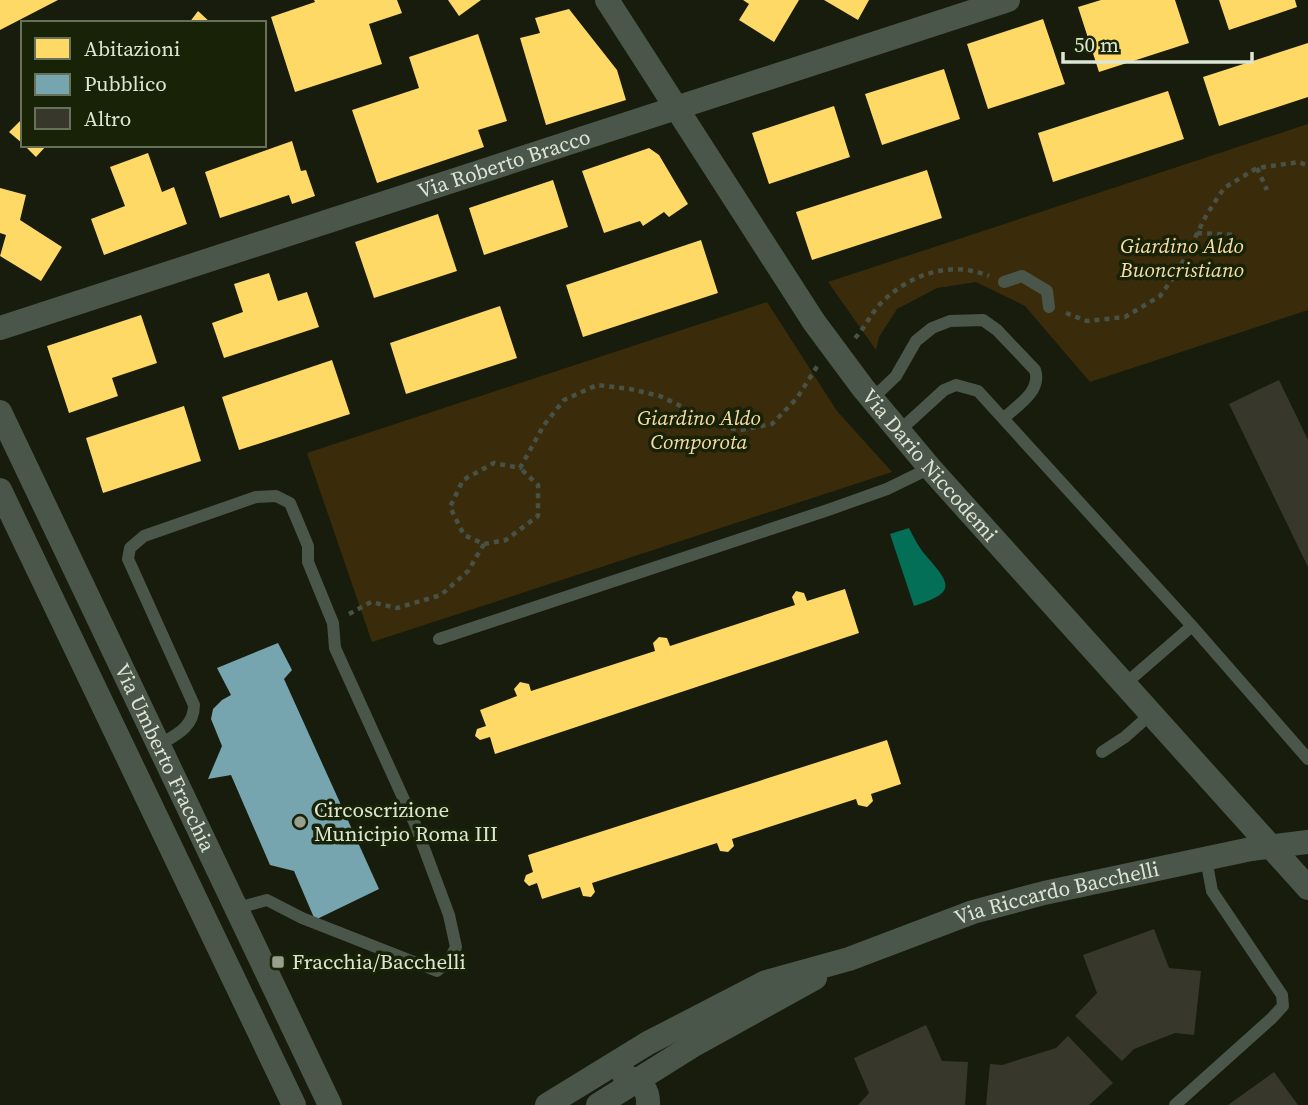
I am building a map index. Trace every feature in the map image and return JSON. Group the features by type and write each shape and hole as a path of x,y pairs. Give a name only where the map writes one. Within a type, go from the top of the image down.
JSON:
{"street":[{"name":"Via Dario Niccodemi","path":"607,0 819,330 898,432 1308,888"},
{"name":"Via Roberto Bracco","path":"0,328 1008,0"},
{"name":"Via Umberto Fracchia","path":"0,412 330,1105"},
{"name":"Via Umberto Fracchia","path":"0,490 294,1105"},
{"name":"Via Riccardo Bacchelli","path":"552,1103 608,1066 766,982 849,958 1008,902 1206,859 1308,842"},
{"name":"Via Riccardo Bacchelli","path":"598,1105 692,1046 849,958"},
{"path":"608,1066 645,1086 648,1105"}],"lane":[{"path":"1004,282 1022,276 1047,290 1049,307"},
{"path":"872,399 897,376 916,341 932,328 950,321 983,320 997,330 1035,370 1038,378 1036,387 1004,418"},
{"path":"898,432 944,390 956,385 978,391 1192,626 1308,759"},
{"path":"439,639 828,510 887,489 930,468"},
{"path":"159,745 187,726 193,716 194,705 128,559 130,548 136,540 154,531 256,497 284,498 290,503 308,546 308,562 333,623 335,648 415,824 449,915 456,947 449,961 437,971 302,918 267,900 237,908"},
{"path":"1125,684 1192,626"},
{"path":"1102,752 1125,737 1152,713"},
{"path":"1175,1105 1283,1006 1282,995 1212,891 1206,859"}],"path":[{"path":"1049,307 1087,321 1125,317 1160,296 1178,271 1224,188 1257,168 1299,162 1308,166"},
{"path":"1257,168 1267,190"},
{"path":"1197,233 1235,235"},
{"path":"852,341 881,302 922,275 938,270 966,268 1004,282"},
{"path":"520,468 544,425 564,400 597,385 660,396 724,427 741,430 772,424 797,398 812,373"},
{"path":"494,463 520,468 538,485 538,516 506,540 484,544 464,535 450,508 463,480 494,463"},
{"path":"333,623 371,602 397,608 440,595 468,571 484,544"}],"green space":[{"name":"Giardino Aldo Buoncristiano","path":"1308,124 1308,310 1090,382 1025,306 976,282 937,288 897,309 879,337 876,350 828,282"},
{"name":"Giardino Aldo Comporota","path":"767,302 837,411 892,472 372,642 307,453"}],"shaded area":[{"path":"909,528 919,547 945,582 942,593 914,606 890,534"}],"building: Abitazioni":[{"path":"0,0 58,0 0,30"},
{"path":"314,0 397,0 402,13 369,24 382,64 295,92 271,17 315,2"},
{"path":"448,0 481,0 459,16"},
{"path":"743,0 799,0 774,42 739,20 749,4"},
{"path":"824,0 869,0 858,20"},
{"path":"1101,0 1175,0 1189,43 1099,72 1078,7"},
{"path":"1219,0 1295,0 1297,7 1229,30"},
{"path":"569,9 617,70 626,100 546,125 520,38 540,33 535,18"},
{"path":"198,11 209,21 190,21"},
{"path":"1043,19 1065,84 988,109 967,44"},
{"path":"478,34 507,121 478,130 484,147 377,183 352,110 419,88 409,57"},
{"path":"1308,43 1308,97 1219,126 1203,77"},
{"path":"944,69 960,119 882,145 865,94"},
{"path":"1168,91 1184,139 1053,182 1038,133"},
{"path":"834,106 850,157 769,184 752,133"},
{"path":"21,120 21,142 9,132"},
{"path":"292,141 301,171 306,170 315,196 292,204 289,195 220,218 205,172"},
{"path":"26,147 45,147 36,157"},
{"path":"649,148 659,155 688,204 669,217 664,212 643,226 640,221 604,233 582,171"},
{"path":"148,153 162,192 174,187 187,224 104,255 91,219 125,206 110,167"},
{"path":"927,170 942,218 812,260 796,212"},
{"path":"553,180 568,227 484,255 469,208"},
{"path":"0,188 26,195 20,220 62,247 41,281 0,256 6,235 0,233"},
{"path":"438,214 457,271 374,298 355,242"},
{"path":"701,240 718,293 583,337 566,285"},
{"path":"269,273 278,301 307,292 319,327 224,358 212,323 243,312 234,284"},
{"path":"500,306 517,358 406,394 390,343"},
{"path":"141,315 157,363 112,378 118,396 69,413 47,346"},
{"path":"332,360 350,414 239,450 222,397"},
{"path":"184,406 201,461 103,493 86,438"},
{"path":"845,589 859,633 495,754 490,737 480,740 475,736 477,729 486,726 480,710 517,696 514,689 520,682 529,684 531,691 655,651 653,643 659,637 667,638 670,646 795,605 792,597 796,591 804,593 807,601"},
{"path":"887,740 901,784 871,794 873,801 867,807 858,805 856,799 732,839 734,846 728,852 720,851 717,843 592,883 595,892 591,897 583,896 580,887 542,899 537,883 529,886 524,881 526,875 533,872 528,855"}],"building: Pubblico":[{"name":"Circoscrizione Municipio Roma III","path":"278,643 292,670 284,679 379,889 315,920 294,871 270,865 231,775 208,779 222,746 211,719 213,709 231,695 217,668"}],"building: Altro":[{"path":"1279,380 1308,440 1308,567 1229,404"},
{"path":"1154,929 1169,968 1201,971 1194,1035 1175,1033 1134,1049 1122,1061 1075,1016 1097,993 1083,955"},
{"path":"926,1025 942,1061 968,1062 965,1105 858,1105 869,1093 854,1058"},
{"path":"1068,1036 1113,1083 1089,1105 986,1105 990,1064 1002,1065 1056,1048"},
{"path":"1274,1072 1298,1105 1228,1105"}],"place":[{"name":"Circoscrizione Municipio Roma III","path":"300,822"},
{"name":"Fracchia/Bacchelli","path":"278,962"}]}
